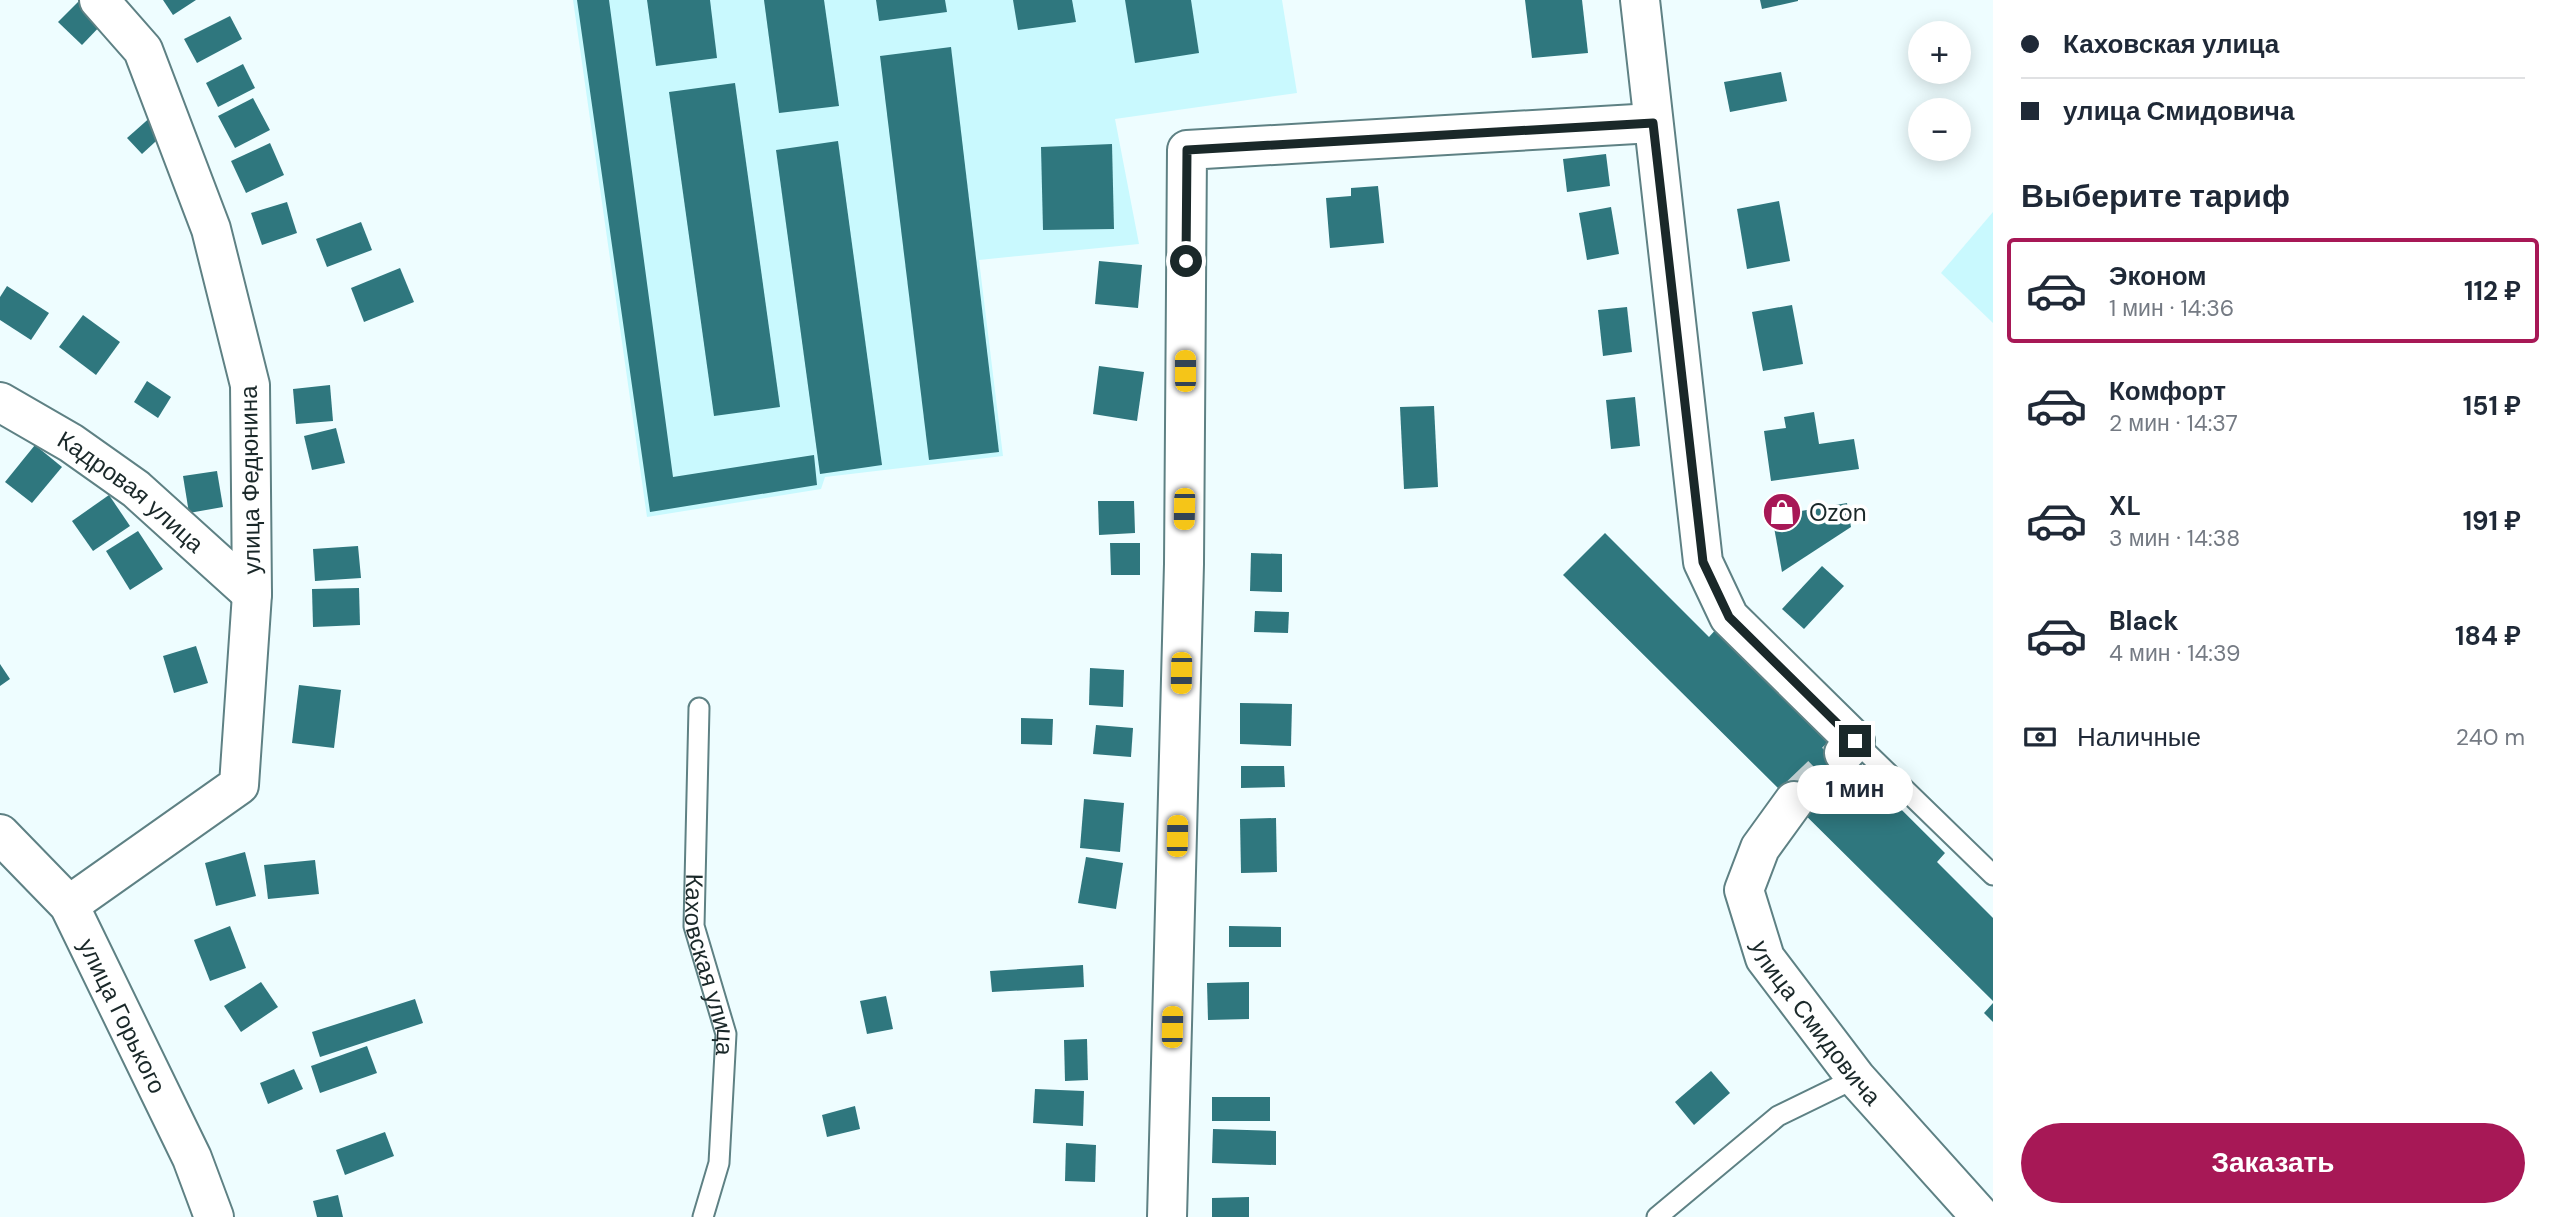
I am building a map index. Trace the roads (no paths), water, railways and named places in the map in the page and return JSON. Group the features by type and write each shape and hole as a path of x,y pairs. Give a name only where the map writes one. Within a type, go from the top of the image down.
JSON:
{"street":[{"name":"улица Федюнина","path":"69,905 239,785 252,594 250,385 211,229 143,50 99,0"},
{"path":"1640,0 1703,562 1729,617 1849,747"},
{"path":"1167,1217 1184,564 1187,150 1653,123"},
{"name":"Кадровая улица","path":"0,402 71,443 136,489 252,594"},
{"name":"улица Смидовича","path":"1794,801 1760,848 1744,890 1765,958 1856,1078 1981,1217"},
{"name":"улица Горького","path":"0,834 69,905 192,1158 214,1217"}],"lane":[{"name":"Каховская улица","path":"699,708 694,926 726,1034 719,1163 703,1217"},
{"path":"1849,747 1993,875"},
{"path":"1657,1217 1779,1116 1856,1078"}],"tunnel":[{"path":"1794,801 1844,753"}],"place":[{"name":"Ozon","path":"1782,512"}]}
